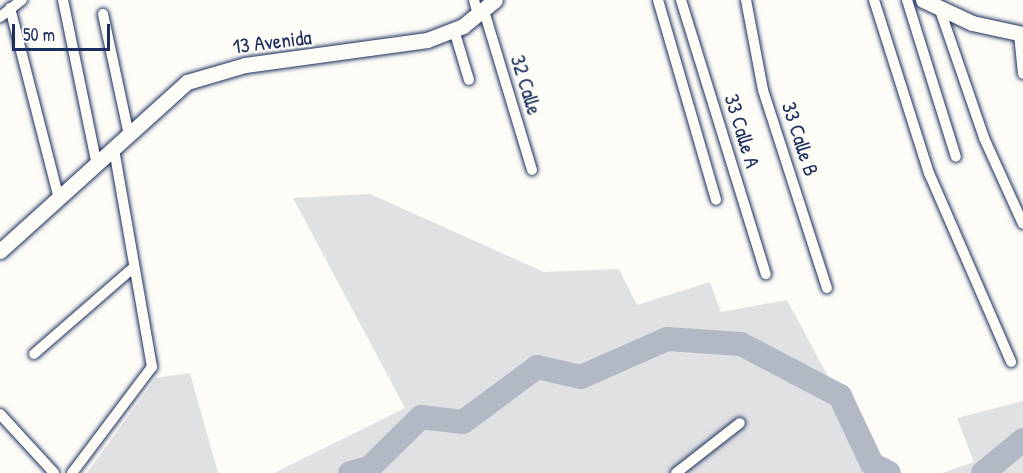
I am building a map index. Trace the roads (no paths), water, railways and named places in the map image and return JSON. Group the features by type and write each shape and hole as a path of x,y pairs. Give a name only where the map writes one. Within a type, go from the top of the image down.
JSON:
{"main road":[{"path":"923,0 972,23 1021,34"},
{"name":"13 Avenida","path":"0,250 187,82 212,71 357,54 454,30 482,7"}],"street":[{"path":"0,17 22,0"},
{"path":"63,0 97,165"},
{"path":"658,0 716,200"},
{"name":"33 Calle A","path":"681,0 766,274"},
{"name":"33 Calle B","path":"746,0 763,90 827,288"},
{"path":"874,0 929,173 1011,362"},
{"path":"907,0 956,157"},
{"name":"32 Calle","path":"482,7 532,170"},
{"path":"939,7 984,138 1023,224"},
{"path":"10,8 59,199"},
{"path":"103,14 129,135"},
{"path":"454,30 470,80"},
{"path":"1021,34 1023,74"},
{"path":"72,473 152,367 114,149"},
{"path":"34,354 133,268"},
{"path":"0,414 54,473"},
{"path":"676,473 740,423"}],"waterway":[{"path":"350,473 369,468 421,417 463,422 537,367 581,377 667,339 741,344 840,396 872,464 889,473"},
{"path":"983,473 1023,440"}]}
